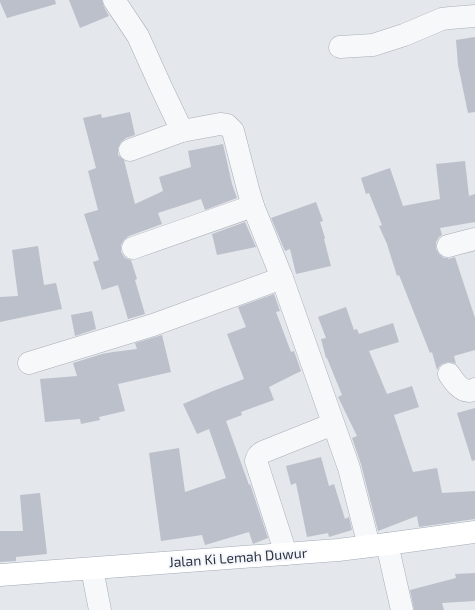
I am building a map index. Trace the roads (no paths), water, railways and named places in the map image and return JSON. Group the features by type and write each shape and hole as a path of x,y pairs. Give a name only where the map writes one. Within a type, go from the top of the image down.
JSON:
{"main road":[{"name":"Jalan Ki Lemah Duwur","path":"0,575 286,554 378,545 475,532"}],"street":[{"path":"114,0 138,36 182,131"},
{"path":"340,47 373,45 404,35 442,19 475,16"},
{"path":"130,150 182,131 220,124 231,128 233,131 253,206 282,278 333,424 402,610"},
{"path":"133,248 253,206"},
{"path":"448,246 475,239"},
{"path":"29,363 153,325 282,278"},
{"path":"449,374 464,390 468,391 475,389"},
{"path":"286,554 256,461 257,458 259,454 263,452 333,424"},
{"path":"92,569 100,610"}]}
